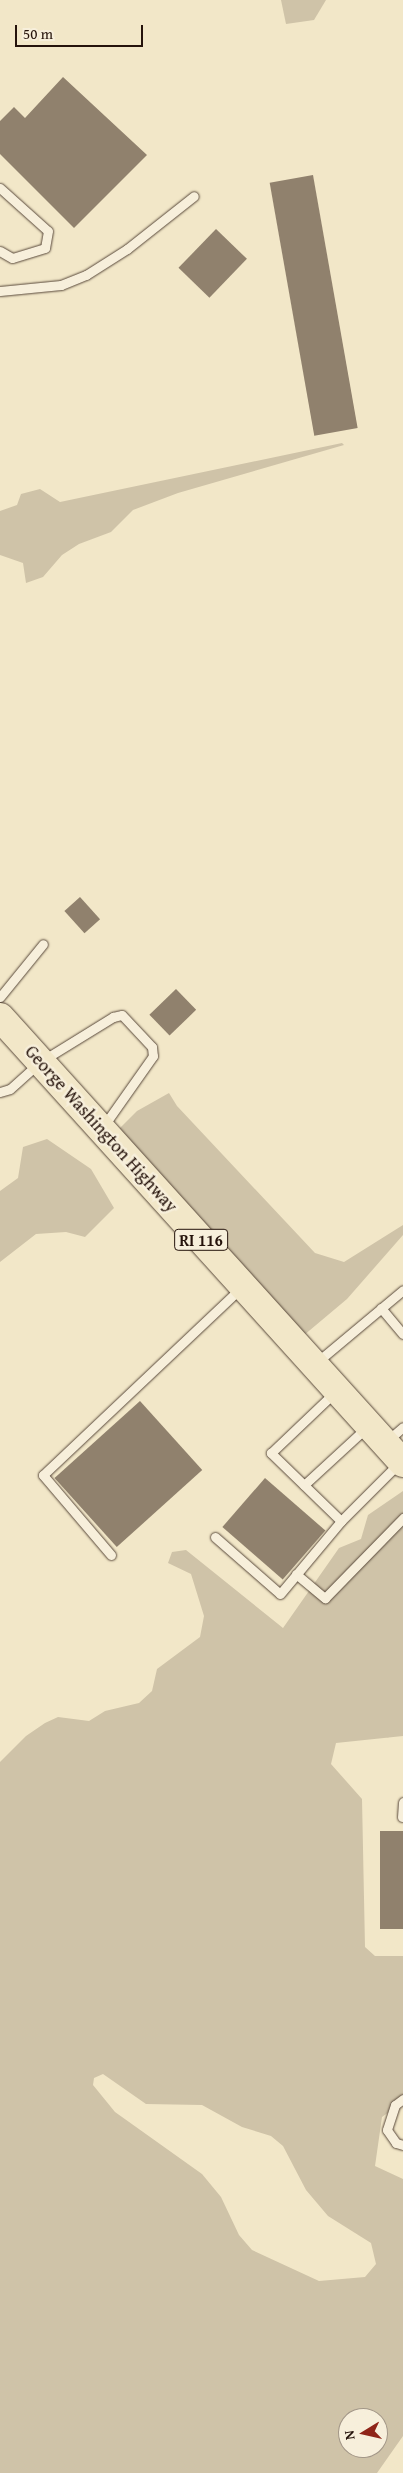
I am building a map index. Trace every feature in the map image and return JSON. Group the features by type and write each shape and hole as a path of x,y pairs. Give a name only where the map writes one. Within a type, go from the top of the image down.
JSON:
{"main road":[{"name":"George Washington Highway","path":"0,1017 314,1365 392,1444"}],"lane":[{"path":"0,188 48,231 45,248 12,258 0,251"},
{"path":"0,291 61,285 86,276 127,249 194,196"},
{"path":"0,997 43,944"},
{"path":"0,1092 10,1089 40,1062 113,1017 122,1015 131,1022 152,1047 153,1056 102,1130"},
{"path":"111,1555 43,1475 243,1286"},
{"path":"314,1365 403,1290"},
{"path":"381,1308 403,1334"},
{"path":"337,1390 271,1453 340,1521"},
{"path":"304,1485 392,1444"},
{"path":"215,1536 280,1594 340,1521 392,1444"},
{"path":"296,1574 325,1598 403,1518"},
{"path":"402,1817 403,1802"},
{"path":"403,2099 395,2105 387,2130 396,2143 403,2145"}],"shaded area":[{"path":"281,0 326,0 314,20 286,24"},
{"path":"342,443 344,445 178,493 133,510 111,532 79,544 62,555 43,577 26,583 23,563 0,555 0,511 17,505 21,494 40,489 60,502"},
{"path":"169,1093 177,1106 315,1253 344,1262 403,1225 403,1235 347,1299 297,1341 114,1134 137,1111"},
{"path":"47,1139 91,1169 114,1208 85,1237 66,1232 36,1234 0,1262 0,1191 18,1178 23,1147"},
{"path":"403,1491 403,1736 336,1743 331,1764 362,1799 365,1947 375,1956 403,1956 403,2102 382,2117 375,2166 403,2179 403,2436 388,2457 388,2408 338,2408 338,2458 388,2458 377,2473 0,2473 0,1762 26,1736 58,1717 89,1721 105,1711 139,1703 152,1691 157,1669 200,1637 204,1616 191,1574 168,1563 172,1552 186,1550 283,1628 339,1548 361,1539 368,1515","holes":["103,2074 146,2104 202,2105 242,2127 271,2136 283,2146 306,2190 328,2216 371,2243 376,2264 365,2277 319,2281 252,2250 239,2235 221,2197 202,2174 115,2112 93,2085 94,2078"]}],"building":[{"path":"63,77 147,155 74,228 0,154 0,121 14,107 25,118"},
{"path":"313,175 358,428 314,436 270,183"},
{"path":"216,229 247,259 209,298 178,268"},
{"path":"80,897 100,919 84,933 64,911"},
{"path":"176,989 196,1010 170,1036 149,1015"},
{"path":"140,1401 202,1470 117,1547 55,1478"},
{"path":"265,1478 325,1530 283,1580 222,1527"},
{"path":"380,1831 403,1831 403,1929 380,1929"}]}
